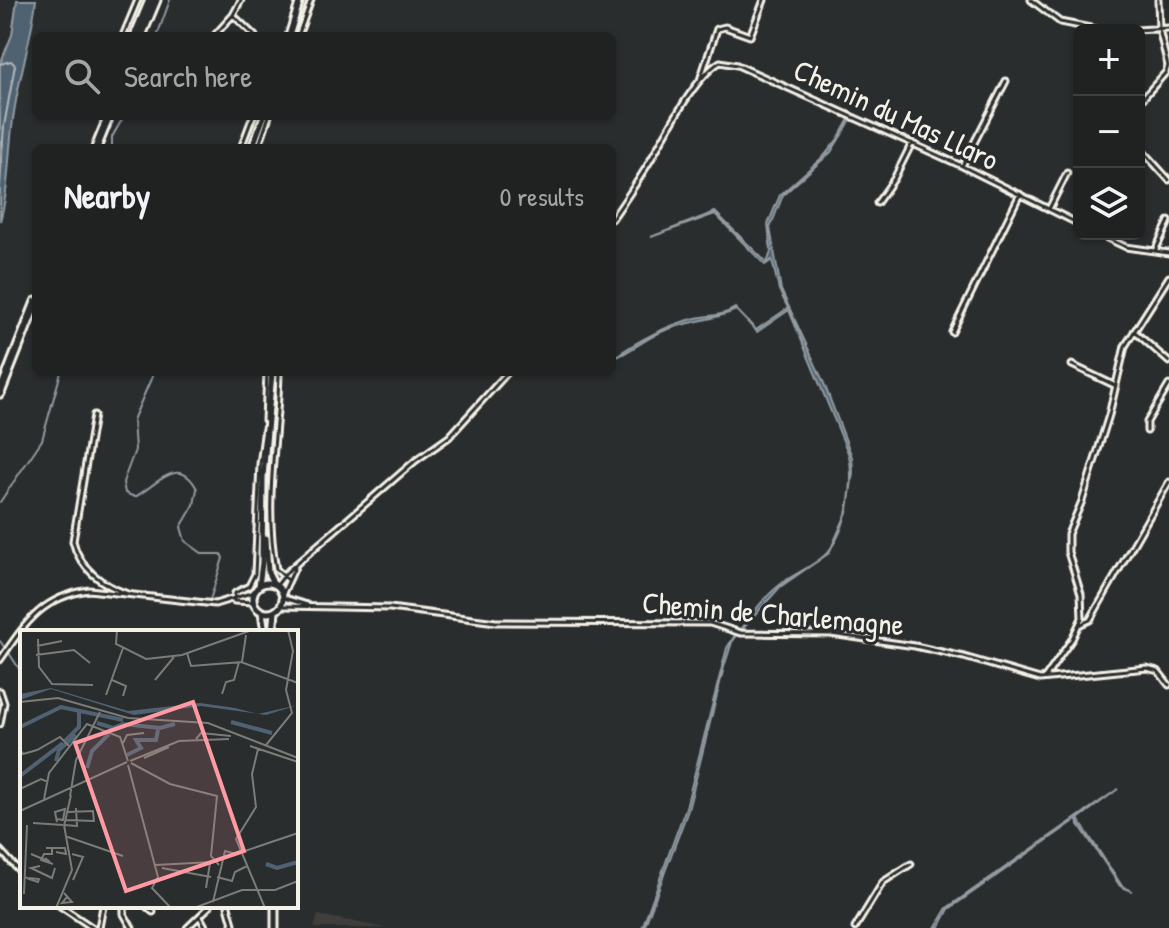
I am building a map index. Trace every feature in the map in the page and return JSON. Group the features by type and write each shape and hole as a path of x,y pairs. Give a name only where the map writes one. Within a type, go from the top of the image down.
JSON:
{"highway":[{"path":"139,32 150,0"},
{"path":"140,32 156,0"},
{"path":"96,144 104,120"},
{"path":"0,382 32,302"},
{"path":"0,393 32,312"}],"main road":[{"path":"289,32 298,0"},
{"path":"254,144 264,120"},
{"path":"262,612 275,612 282,606 283,595 268,573 265,512 273,376"},
{"path":"265,630 262,612 254,602 262,563 263,477 273,376"},
{"path":"257,589 275,584"},
{"path":"273,630 275,612"}],"street":[{"path":"125,32 138,0"},
{"path":"218,32 241,0"},
{"path":"299,32 311,0"},
{"name":"Chemin du Mas Llaro","path":"700,82 717,29 725,27 750,36 764,0"},
{"path":"1031,0 1060,22 1073,25"},
{"path":"1145,96 1166,72 1168,58 1159,29 1158,0"},
{"path":"233,15 251,32"},
{"path":"1145,30 1169,28"},
{"name":"Chemin du Mas Llaro","path":"616,213 649,163 663,134 700,82 720,62 737,65 912,143 1073,221"},
{"path":"962,166 1006,81"},
{"path":"242,144 252,120"},
{"path":"877,203 894,179 912,143"},
{"path":"1145,154 1169,180"},
{"path":"1049,209 1067,173"},
{"path":"952,332 1020,194"},
{"path":"1155,251 1169,221"},
{"path":"1111,240 1126,247 1169,253"},
{"path":"1044,679 1082,618 1081,594 1067,541 1082,501 1125,346 1169,277"},
{"path":"1134,331 1169,362"},
{"path":"1072,365 1116,386"},
{"path":"273,376 271,535 276,569 287,578"},
{"path":"234,600 235,593 245,590 253,581 258,557 273,376"},
{"path":"283,595 287,578 296,565 415,461 449,437 504,376"},
{"path":"1147,431 1147,422 1169,385"},
{"path":"94,415 73,541 75,551 102,583 135,596"},
{"path":"1079,625 1090,620 1169,482"},
{"path":"275,584 287,578"},
{"path":"234,600 257,589"},
{"path":"0,660 16,634 34,615 65,596 89,590 215,604 234,600 254,602"},
{"name":"Chemin de Charlemagne","path":"283,595 315,606"},
{"name":"Chemin de Charlemagne","path":"282,606 403,609 496,622 710,623 739,632 831,634 880,641 964,657 1044,679 1147,668 1158,671 1169,685"},
{"path":"0,691 4,703 0,724"},
{"path":"0,850 20,872"},
{"path":"855,928 883,882 911,864"},
{"path":"63,908 93,928"},
{"path":"99,928 103,908"},
{"path":"124,908 132,928"},
{"path":"148,908 153,912"},
{"path":"187,928 208,908"},
{"path":"229,908 233,924"},
{"path":"200,916 206,928"}],"shaded area":[{"path":"318,915 385,928 314,928"}],"water":[{"path":"17,0 36,0 14,112 7,186 0,221 0,64 12,35"},
{"path":"849,119 831,152 783,195 770,228 781,290 823,381 852,457 853,472 845,516 851,479 849,455 789,310 757,332 736,310 680,325 616,356 650,336 692,319 735,308 756,330 788,308 779,290 772,260 765,265 715,214 651,237 715,212 767,263 771,252 768,224 780,195 825,155"},
{"path":"811,566 780,587 739,631 775,589"},
{"path":"737,632 724,667 688,810 642,928 686,807 727,648"},
{"path":"1118,789 1078,819 1122,886 1132,891 1120,886 1076,820 949,909 940,926 935,928 947,908"}],"waterway":[{"path":"158,32 170,0"},
{"path":"112,144 112,137 122,120"},
{"path":"0,502 42,440 60,376"},
{"path":"152,376 133,420 135,450 123,482 125,493 135,497 175,473 190,479 197,489 194,505 181,527 185,541 203,554 221,554 223,558 210,600"},
{"path":"0,641 5,648"},
{"path":"9,653 20,670"}]}
